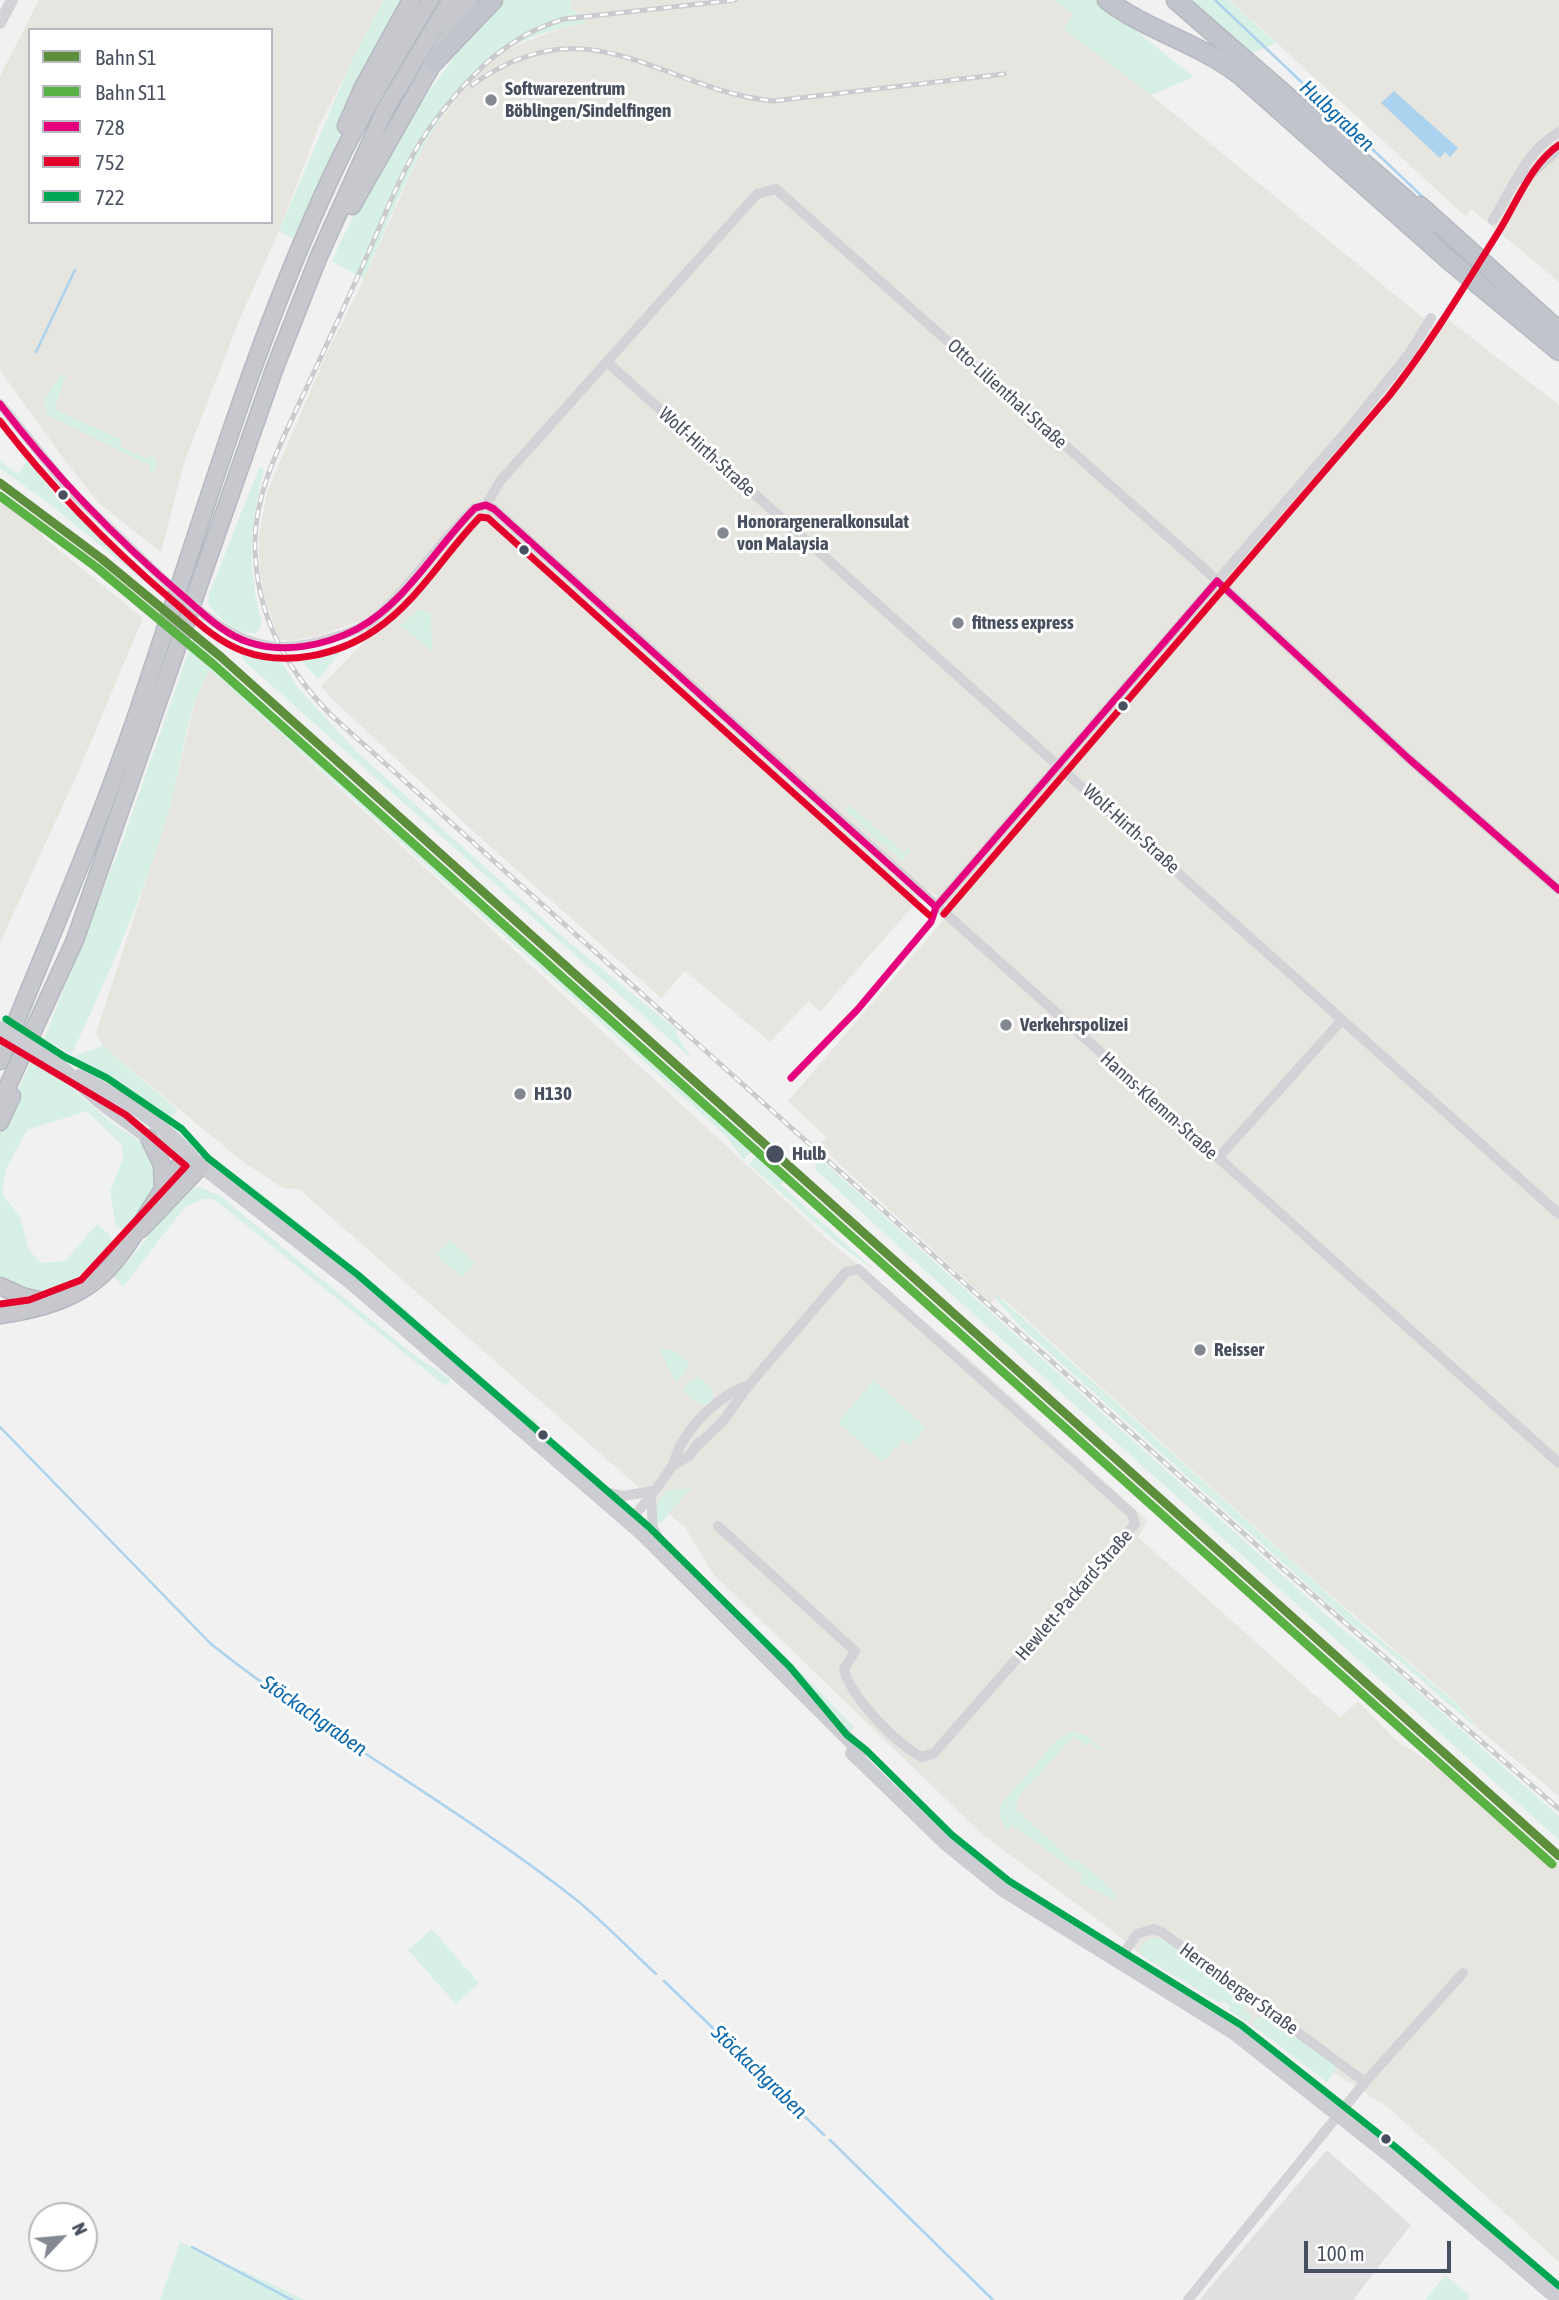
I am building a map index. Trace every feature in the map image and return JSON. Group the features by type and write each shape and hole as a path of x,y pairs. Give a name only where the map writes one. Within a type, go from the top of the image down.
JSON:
{"highway":[{"path":"0,1061 68,899 140,705 257,360 321,202 347,124 411,0"},
{"path":"321,202 369,103 430,0"},
{"path":"0,1103 75,940 274,370 332,225 386,110 451,0"},
{"path":"332,225 349,212 469,0"},
{"path":"434,62 493,0"},
{"path":"1107,0 1125,14 1215,56 1559,337"},
{"path":"1126,0 1168,33"},
{"path":"1166,0 1248,61"},
{"path":"1176,0 1408,201 1411,211 1454,252"},
{"path":"1482,275 1559,331"},
{"path":"1482,275 1559,351"},
{"path":"0,1049 17,1020"},
{"path":"0,1122 12,1097 11,1080"},
{"path":"149,1138 162,1165 163,1188"},
{"path":"0,1315 32,1311 72,1297 96,1282 123,1254 141,1229 163,1188 180,1165 187,1163 201,1166"},
{"path":"141,1229 201,1166"},
{"path":"0,1286 22,1296 50,1303"}],"main road":[{"name":"Herrenberger Straße","path":"0,1028 60,1066 101,1087 176,1138 201,1166"},
{"name":"Herrenberger Straße","path":"60,1066 99,1101 149,1138 201,1166 351,1283 628,1523 673,1563 783,1674 840,1743 859,1757 911,1811 971,1866 1003,1890 1234,2034 1338,2114 1559,2300"}],"street":[{"path":"0,23 12,0"},
{"path":"1493,220 1519,179 1524,162 1537,147 1559,132"},
{"path":"1519,179 1533,172 1559,149"},
{"name":"Otto-Lilienthal-Straße","path":"486,505 495,487 757,194 776,189 1217,581 1408,758 1559,891"},
{"path":"936,907 1381,390 1432,318"},
{"name":"Wolf-Hirth-Straße","path":"607,362 1559,1214"},
{"path":"0,404 70,490 167,583 231,635 270,647 304,646 349,633 372,620 470,512 486,505"},
{"name":"Hanns-Klemm-Straße","path":"486,505 502,515 1559,1463"},
{"path":"1218,1158 1342,1020"},
{"name":"Hewlett-Packard-Straße","path":"697,1446 723,1421 748,1385 846,1272 858,1269 1132,1514 1135,1524 927,1757 916,1755 856,1697 848,1685 844,1670 855,1651 718,1526"},
{"name":"Hewlett-Packard-Straße","path":"628,1523 672,1466 681,1445 709,1409 728,1392 748,1385"},
{"name":"Hewlett-Packard-Straße","path":"672,1466 689,1456 733,1397"},
{"path":"585,1486 615,1496 653,1490 653,1528 673,1563"},
{"name":"Herrenberger Straße","path":"1118,1962 1137,1934 1154,1930 1163,1933 1365,2082"},
{"path":"1188,2300 1338,2114 1463,1972"}],"shaded area":[{"path":"39,0 384,0 319,126 279,231 241,316 185,460 161,552 100,504 63,458 0,370 0,76"},
{"name":"Hulb","path":"570,0 1054,0 1074,14 1064,29 1151,95 1433,326 1442,315 1559,405 1559,892 1556,896 1559,899 1559,1796 1480,1730 1456,1702 1319,1585 1004,1299 995,1298 991,1303 819,1145 826,1137 788,1101 952,910 928,889 820,1012 809,1001 770,1042 685,971 661,998 484,841 330,697 321,686 371,635 357,622 321,635 292,641 279,639 264,596 259,564 259,536 267,492 326,355 364,279 427,137 477,73 507,49 562,28 587,22 572,9"},
{"path":"1230,0 1559,0 1559,282 1471,209 1466,217"},
{"path":"0,497 37,524 44,538 143,618 79,770 0,943"},
{"name":"Hulb","path":"210,669 827,1239 975,1364 1148,1521 1138,1537 1335,1713 1341,1717 1358,1701 1396,1740 1453,1777 1546,1859 1559,1862 1559,2262 1390,2109 1326,2067 1270,2038 1229,2010 1231,2006 1220,2003 1145,1958 1104,1924 984,1836 714,1575 685,1528 299,1189 283,1188 243,1162 103,1046 96,1033 170,807 196,697"},
{"path":"1327,2150 1411,2225 1353,2300 1199,2300"}],"green space":[{"path":"384,0 405,0 381,44 293,239 279,231 352,60"},
{"path":"501,0 570,0 572,9 587,22 525,40 506,50 481,69 458,94 420,153 364,279 332,261 367,192 407,124 452,60"},
{"path":"1054,0 1097,0 1194,77 1151,95 1064,29 1073,14"},
{"path":"1184,0 1229,0 1276,43 1243,57"},
{"path":"61,374 66,376 54,409 122,440 120,446 147,459 150,454 157,464 154,472 149,472 151,466 47,415 44,400"},
{"path":"24,453 59,501 86,521 162,591 161,595 56,509 0,468 0,461 18,474 27,461 20,455"},
{"path":"259,468 264,469 253,528 252,564 262,624 255,634 228,624 208,604 209,594"},
{"path":"420,609 431,613 432,651 400,625"},
{"path":"193,639 755,1147 744,1160 724,1134 210,670 195,702 170,807 149,870 86,1024 72,1054 44,1039 124,837"},
{"path":"349,643 318,679 299,658 325,652"},
{"path":"240,653 281,661 298,688 357,752 564,938 677,1030 676,1034 693,1060 244,661"},
{"path":"850,805 904,853 909,848 911,850 902,861 845,810"},
{"path":"103,1046 178,1110 168,1120 106,1076 71,1057"},
{"path":"71,1061 130,1097 266,1197 400,1304 489,1386 539,1423 537,1425 515,1410 473,1376 392,1302 261,1197"},
{"path":"31,1062 59,1077 108,1120 146,1146 152,1161 150,1165 159,1167 158,1183 130,1230 126,1231 116,1226 110,1191 123,1159 122,1145 87,1111 27,1130 6,1169 2,1193 20,1217 29,1250 41,1263 65,1261 97,1224 110,1235 116,1250 89,1278 64,1291 37,1290 0,1281 0,1130"},
{"path":"758,1154 786,1179 781,1185 877,1272 836,1242 749,1164"},
{"path":"816,1155 1342,1629 1380,1658 1559,1816 1559,1840 899,1247 814,1168 817,1165 811,1161"},
{"path":"199,1187 219,1195 414,1355 451,1380 445,1386 214,1199 203,1199 185,1207 123,1287 114,1276 176,1202"},
{"path":"450,1240 475,1263 462,1277 436,1255"},
{"path":"998,1296 1357,1620 1456,1703 1480,1731 1376,1641 1351,1624 1022,1328 995,1298"},
{"path":"658,1347 677,1353 688,1362 689,1367 676,1383"},
{"path":"697,1376 711,1387 714,1395 709,1403 701,1405 682,1390"},
{"path":"874,1380 926,1428 910,1445 903,1440 882,1462 838,1422"},
{"path":"691,1488 661,1523 656,1519 655,1507 667,1490"},
{"path":"746,1616 854,1727 850,1731 741,1619"},
{"path":"1072,1731 1087,1736 1101,1751 1090,1742 1086,1746 1074,1736 1019,1796 1016,1809 1072,1861 1077,1860 1104,1882 1116,1895 1115,1900 1079,1883 1083,1876 1012,1825 1007,1831 1000,1818 1001,1804 1057,1740"},
{"path":"432,1929 479,1983 456,2004 408,1950"},
{"path":"1161,1938 1245,1999 1244,2009 1253,2016 1248,2023 1229,2010 1230,2006 1224,2001 1220,2003 1145,1958 1139,1950 1148,1939"},
{"path":"1268,2015 1338,2066 1327,2082 1251,2024 1257,2018"},
{"path":"181,2242 305,2300 160,2300"},
{"path":"1445,2275 1470,2296 1466,2300 1425,2300"}],"water":[{"path":"1394,91 1458,148 1450,157 1445,152 1440,158 1381,103"}],"waterway":[{"name":"Hulbgraben","path":"1215,0 1426,200"},
{"path":"36,352 75,270"},
{"name":"Stöckachgraben","path":"0,1427 211,1644 300,1710 530,1865 585,1907 656,1974"},
{"name":"Stöckachgraben","path":"664,1981 824,2135"},
{"name":"Stöckachgraben","path":"830,2140 993,2300"},
{"path":"192,2247 292,2300"}],"railway":[{"path":"735,0 564,19 544,26 525,35 492,58 464,86 425,134 396,189 279,447 259,505 255,546 257,571 267,617 276,638 300,678 331,715 1281,1567 1559,1809"},
{"path":"472,85 514,61 553,50 589,50 624,57 732,93 773,101 1004,74"}],"rail line":[{"name":"S1","path":"0,483 102,559 221,657 1559,1856"},
{"name":"S11","path":"0,496 96,567 214,665 1552,1864"}],"transit line":[{"name":"752","path":"944,914 1389,396 1446,315 1532,173 1559,145"},
{"name":"728","path":"0,404 64,481 133,552 222,628 261,646 289,648 317,644 357,629 375,618 406,589 475,508 486,505 494,509 936,907"},
{"name":"752","path":"0,421 61,493 150,581 215,636 233,647 260,656 311,656 345,646 375,630 418,591 480,517 488,518 929,915"},
{"name":"728","path":"1217,581 1408,758 1559,890"},
{"name":"728","path":"791,1078 858,1009 931,922 936,907 1217,581"},
{"name":"722","path":"6,1019 65,1057 107,1078 182,1129 208,1158 358,1275 649,1527 790,1667 847,1735 866,1750 952,1835 1009,1881 1241,2025 1398,2149 1559,2286"},
{"name":"752","path":"0,1040 126,1115 186,1166 81,1280 29,1300 0,1304"}],"place":[{"name":"Softwarezentrum Böblingen/Sindelfingen","path":"491,100"},
{"name":"Honorargeneralkonsulat von Malaysia","path":"723,533"},
{"name":"fitness express","path":"958,623"},
{"name":"Verkehrspolizei","path":"1006,1025"},
{"name":"H130","path":"520,1094"},
{"name":"Hulb","path":"775,1154"},
{"name":"Reisser","path":"1200,1350"}]}
